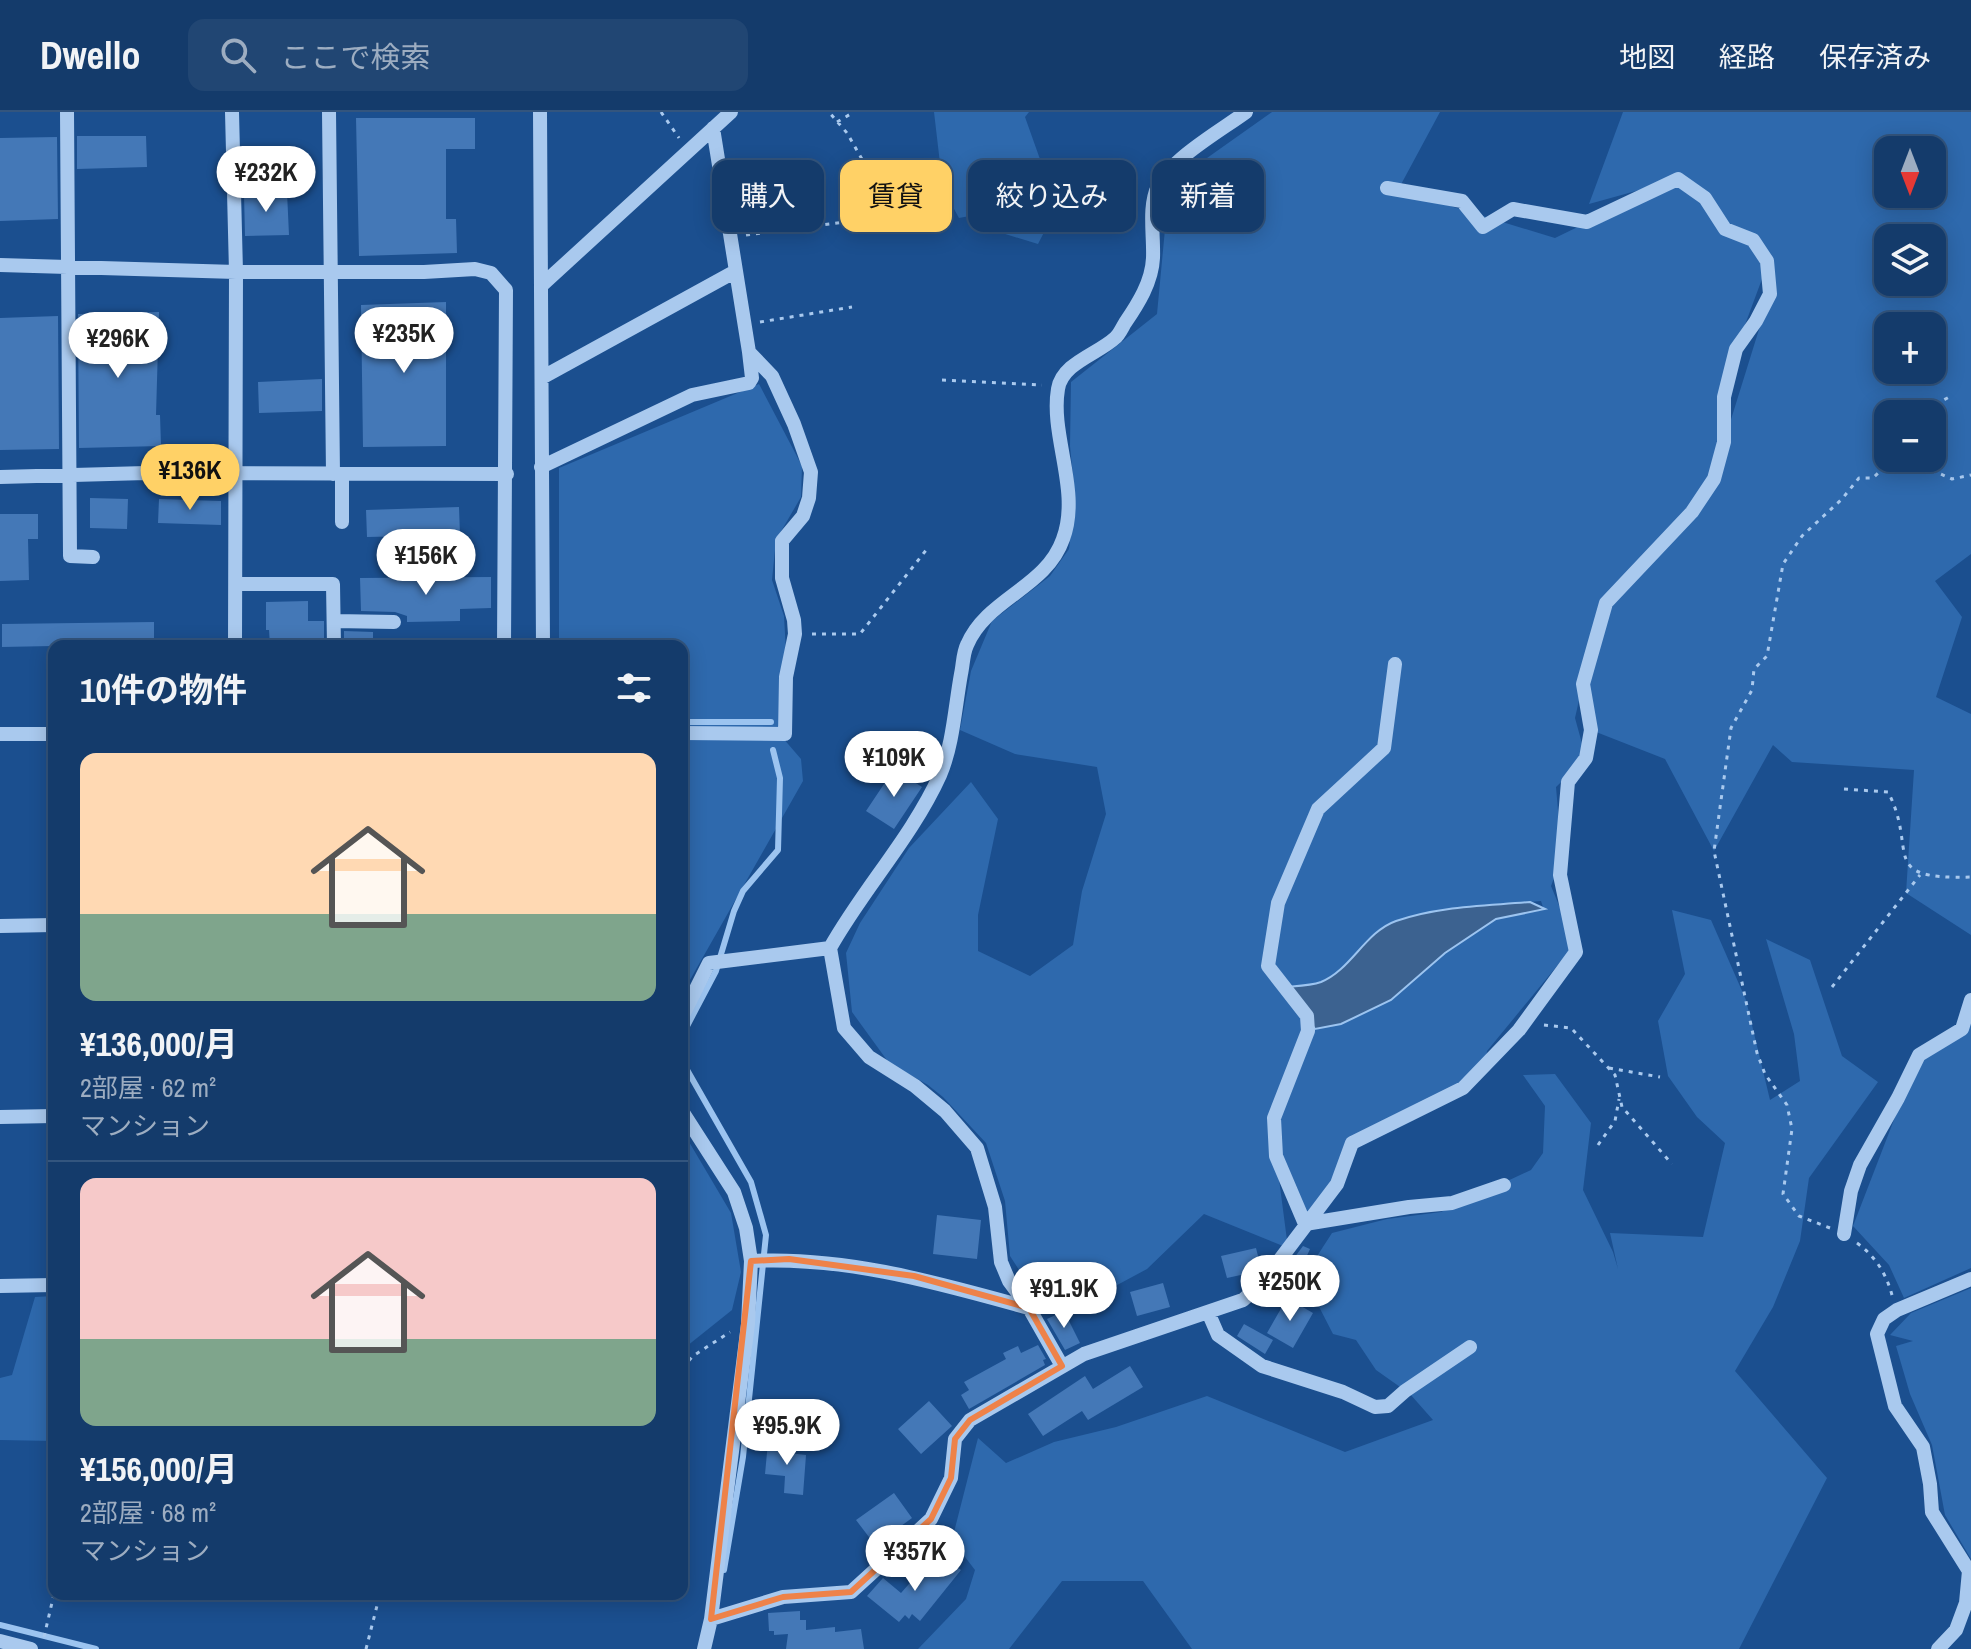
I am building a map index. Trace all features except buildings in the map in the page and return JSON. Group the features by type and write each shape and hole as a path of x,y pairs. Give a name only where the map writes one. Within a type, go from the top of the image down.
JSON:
{"street":[{"path":"67,112 70,556 93,557"},
{"path":"232,112 236,272 235,640"},
{"path":"329,112 330,272 342,522"},
{"path":"540,112 543,640"},
{"path":"542,285 731,112"},
{"path":"1062,1366 1029,1308 1009,1281 1001,1262 995,1207 977,1148 945,1111 915,1086 869,1057 844,1028 830,948 848,916 926,801 941,771 966,645 986,617 1037,579 1064,539 1068,512 1067,482 1057,405 1058,386 1067,371 1116,338 1142,297 1153,261 1153,206 1158,185 1178,162 1246,112"},
{"path":"541,467 692,395 749,383 752,378 713,128"},
{"path":"712,1619 783,1597 851,1592 931,1519 951,1478 955,1439 970,1420 1084,1354 1243,1300 1263,1282 1337,1184 1352,1143 1463,1088 1524,1024 1576,952 1560,875 1568,782 1586,758 1591,730 1583,684 1606,603 1692,512 1714,479 1724,442 1724,397 1736,349 1770,294 1767,261 1753,240 1725,229 1705,198 1678,179 1587,222 1513,209 1483,227 1462,201 1387,188"},
{"path":"0,265 236,272 475,269 491,273 506,290 504,640"},
{"path":"543,377 736,271"},
{"path":"688,733 785,734 786,677 795,634 782,578 782,541 803,516 809,498 811,472 772,376 749,352"},
{"path":"0,477 507,474"},
{"path":"236,584 333,584 334,640"},
{"path":"334,621 394,622"},
{"path":"1305,1224 1276,1156 1274,1118 1308,1031 1307,1016 1268,966 1269,945 1278,903 1318,809 1384,748 1395,664"},
{"path":"0,734 48,734"},
{"path":"0,926 48,925"},
{"path":"688,1005 709,963 830,948"},
{"path":"1844,1234 1851,1191 1860,1165 1919,1055 1962,1029 1971,1000"},
{"path":"0,1117 48,1116"},
{"path":"688,1120 734,1192 746,1228 752,1261 748,1324 712,1619 704,1649"},
{"path":"1305,1224 1452,1203 1504,1185"},
{"path":"752,1261 789,1259 914,1276 1029,1308"},
{"path":"1938,1649 1956,1630 1966,1603 1969,1571 1932,1512 1923,1447 1895,1406 1877,1334 1884,1319 1897,1310 1971,1279"},
{"path":"0,1286 48,1285"},
{"path":"1208,1312 1218,1335 1262,1366 1343,1392 1375,1407 1388,1406 1470,1347"},
{"path":"0,1641 31,1649"}],"path":[{"path":"661,112 688,151"},
{"path":"731,237 867,219 882,214 886,201 847,133 829,112"},
{"path":"837,122 854,112"},
{"path":"745,325 852,307"},
{"path":"942,380 1058,386"},
{"path":"1944,400 1951,396"},
{"path":"1879,472 1873,478 1859,478 1842,499 1802,536 1783,564 1767,656 1754,669 1752,690 1731,728 1714,851 1757,1053 1765,1074 1787,1105 1792,1129 1783,1194 1799,1216 1844,1234 1871,1253 1887,1278 1897,1310"},
{"path":"1936,472 1952,479 1971,475"},
{"path":"795,634 860,634 927,549"},
{"path":"1844,789 1888,792 1898,811 1901,849 1908,864 1920,875 1971,877"},
{"path":"1832,987 1920,875"},
{"path":"1524,1024 1571,1028 1615,1075 1622,1107 1672,1164"},
{"path":"1608,1068 1660,1077"},
{"path":"1598,1145 1615,1121 1620,1097"},
{"path":"688,1361 725,1334 748,1324"},
{"path":"41,1648 53,1600"},
{"path":"366,1649 378,1600"}],"highlighted area":[{"path":"789,1259 914,1276 1029,1308 1062,1366 970,1420 955,1439 951,1478 931,1519 851,1592 783,1597 711,1619 751,1261"}],"shaded area":[{"path":"934,112 1029,112 1025,117 1040,160 968,160 968,216 959,218 952,205 952,160 940,160"},
{"path":"1272,112 1440,112 1398,190 1555,238 1672,181 1589,204 1623,112 1971,112 1971,554 1935,581 1962,617 1936,697 1971,714 1971,935 1906,893 1914,770 1792,762 1773,745 1714,851 1665,759 1591,730 1582,687 1575,718 1586,758 1556,787 1562,857 1551,886 1575,944 1487,1051 1485,1065 1473,1078 1352,1143 1339,1179 1305,1224 1276,1156 1288,1248 1204,1214 1147,1269 1093,1298 1034,1293 1010,1256 1005,1201 986,1143 943,1097 889,1063 852,1012 846,953 860,923 909,848 971,782 998,819 978,915 978,951 1030,976 1073,945 1082,891 1106,814 1097,767 1015,754 960,730 971,671 992,621 1050,576 1069,549 1075,497 1070,446 1071,382 1157,314 1165,232 1264,232 1264,160 1204,160","holes":["1762,279 1770,294 1724,442 1736,349","1541,901 1544,910 1496,918 1341,1024 1308,1031 1307,1016 1285,987 1320,983 1340,970 1367,940 1394,922 1451,909"]},
{"path":"1002,232 1044,232 1038,244"},
{"path":"759,384 802,466 801,497 776,540 772,580 784,616 786,652 782,737 801,759 803,781 688,983 688,640 559,640 559,468"},
{"path":"1530,902 1545,909 1496,919 1445,953 1391,1000 1341,1024 1315,1029 1284,987 1317,983 1332,976 1375,933 1396,921 1445,909"},
{"path":"1672,910 1711,920 1746,1000 1770,1100 1800,1081 1794,1034 1766,939 1810,960 1842,1056 1878,1082 1809,1178 1800,1241 1773,1307 1735,1371 1827,1478 1739,1649 1192,1649 1143,1581 1062,1581 1009,1649 918,1649 966,1599 975,1570 952,1540 978,1438 1006,1463 1054,1442 1116,1427 1207,1396 1345,1452 1433,1420 1410,1394 1376,1370 1356,1340 1333,1334 1314,1297 1310,1267 1332,1233 1387,1219 1441,1212 1531,1170 1543,1153 1545,1106 1523,1075 1555,1074 1591,1123 1583,1190 1618,1269 1610,1233 1703,1237 1725,1143 1697,1117 1668,1076 1658,1021 1685,974"},
{"path":"1971,1014 1971,1268 1904,1298 1889,1265 1853,1226 1919,1055"},
{"path":"688,1140 731,1213 741,1272 732,1310 688,1345"},
{"path":"1971,1288 1971,1559 1945,1515 1932,1445 1910,1394 1896,1346 1913,1341 1890,1335 1911,1313"},
{"path":"48,1296 48,1441 0,1440 0,1378 12,1375 35,1297"}],"waterway":[{"path":"688,722 771,722"},
{"path":"688,1024 716,971 743,891 778,850 780,778 773,750"},
{"path":"688,1072 751,1182 766,1235 743,1457 724,1570"},
{"path":"0,1625 96,1649"}]}
